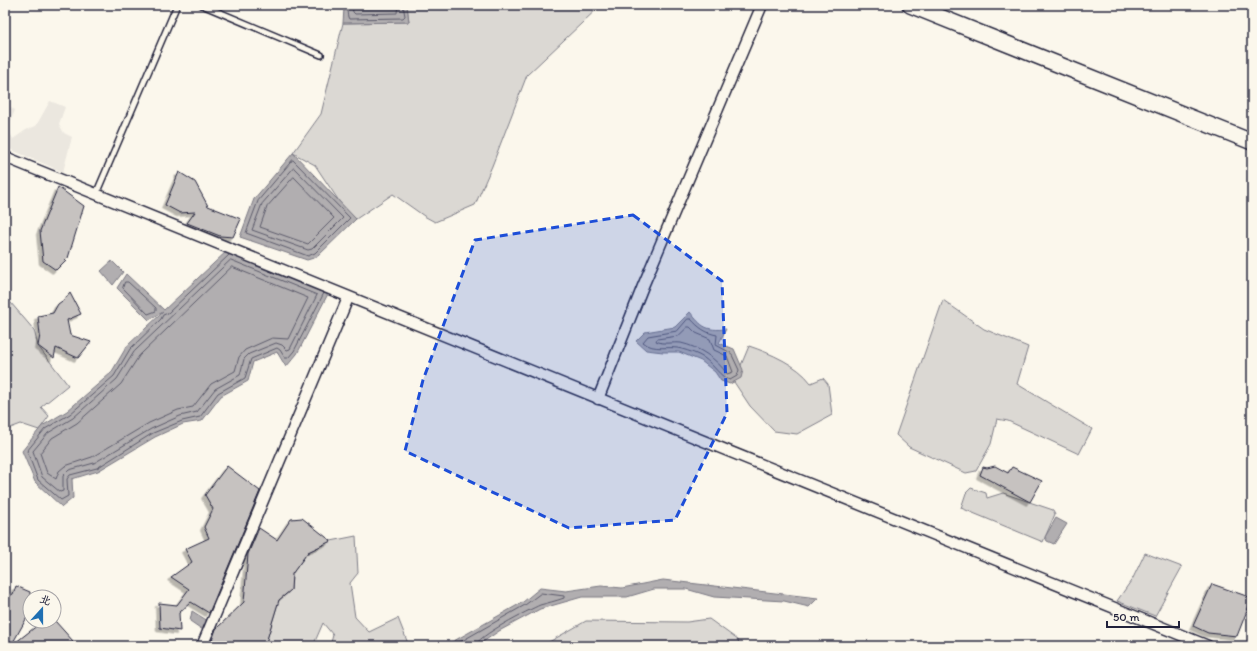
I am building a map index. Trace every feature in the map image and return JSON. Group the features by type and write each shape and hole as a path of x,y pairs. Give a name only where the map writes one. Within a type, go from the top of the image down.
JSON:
{"street":[{"path":"598,399 643,286 762,5"},
{"path":"910,5 1252,142"},
{"path":"5,157 348,298 1208,646"},
{"path":"202,646 348,298"}],"lane":[{"path":"96,194 177,5"},
{"path":"202,5 321,55"}],"highlighted area":[{"path":"633,215 722,281 727,413 675,520 569,528 405,451 423,380 475,240"}],"shaded area":[{"path":"407,5 601,5 527,75 492,166 475,205 435,222 393,194 356,219 343,207 315,165 293,153 321,114 343,23 409,22"},
{"path":"50,101 65,107 59,124 64,133 72,137 63,172 5,147 5,105 15,110 8,128 13,139 26,130 36,126"},
{"path":"5,296 34,330 38,346 68,385 41,407 49,416 39,430 21,424 5,430"},
{"path":"943,300 984,329 1028,347 1017,384 1092,429 1079,454 1008,421 997,419 991,444 976,471 966,473 909,447 896,435"},
{"path":"749,346 783,360 799,371 811,383 823,378 828,384 832,415 797,434 774,431 750,406 734,382"},
{"path":"971,488 986,493 987,498 1003,493 1053,510 1055,514 1043,542 961,508 966,493"},
{"path":"356,536 358,573 350,583 355,617 369,632 398,618 409,646 330,646 333,635 323,623 313,646 265,646 279,600 291,590 292,574 308,552 331,541"},
{"path":"1145,553 1182,567 1155,616 1117,601 1133,578"},
{"path":"709,619 738,640 740,646 542,646 586,621 687,622"}],"water":[{"path":"338,5 407,5 409,22 343,23 344,8"},
{"path":"293,153 356,219 317,257 307,260 240,237 254,199"},
{"path":"229,249 330,290 297,354 286,367 277,352 253,362 248,381 221,396 202,421 183,424 155,437 98,471 72,479 73,498 62,507 35,482 22,451 42,426 67,411 111,373 127,346 163,312 149,320 117,288 126,274 164,310"},
{"path":"112,261 123,272 113,285 101,271"},
{"path":"690,312 705,327 726,329 719,343 734,349 743,370 741,378 730,384 721,381 715,372 701,361 679,352 646,350 636,341 645,332 675,327"},
{"path":"1056,518 1067,524 1054,544 1047,541 1045,537"},
{"path":"663,580 818,598 809,607 784,601 714,597 686,589 654,589 627,597 582,597 540,609 499,631 477,646 445,646 523,602 540,588 566,591 601,586 622,588"},
{"path":"192,611 208,621 203,630 190,621"}],"building":[{"path":"179,172 195,182 208,206 241,219 233,237 220,236 187,223 195,212 180,213 165,205"},
{"path":"58,187 84,206 68,258 56,270 43,261 40,231"},
{"path":"70,293 81,314 67,320 70,335 91,342 78,358 56,348 54,358 38,346 40,335 38,316 53,313 58,304"},
{"path":"227,466 260,491 209,613 191,602 179,613 180,631 160,628 159,603 177,605 189,589 171,577 192,562 185,549 209,538 204,527 213,509 205,495"},
{"path":"995,466 1008,473 1012,467 1042,481 1030,502 980,475 983,467 987,468"},
{"path":"302,518 331,541 308,552 292,574 291,590 279,600 265,646 210,646 216,629 244,602 248,554 259,528 277,540 291,519"},
{"path":"1212,584 1252,598 1237,636 1208,633 1193,626"},
{"path":"16,586 23,589 22,626 11,646 5,646 5,598 13,594"},
{"path":"33,629 62,629 73,641 68,646 11,646"}]}
